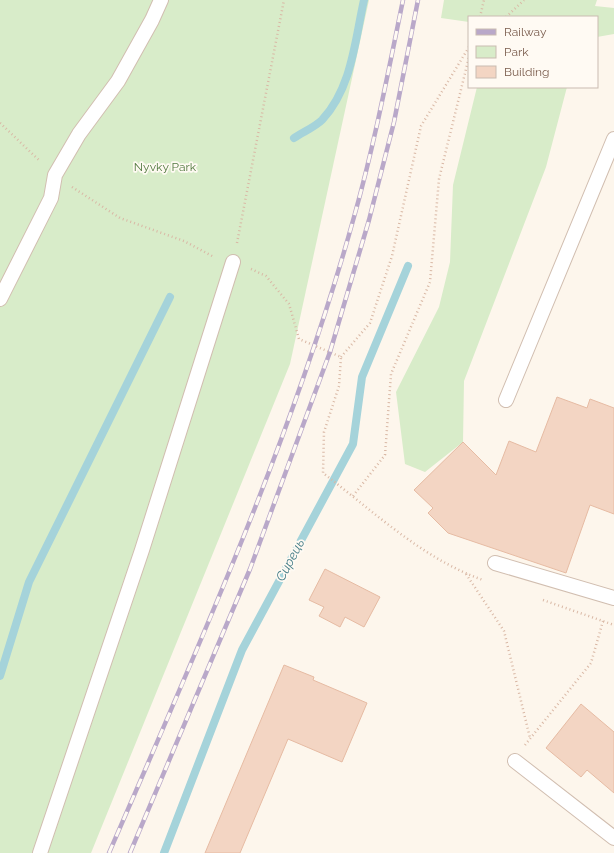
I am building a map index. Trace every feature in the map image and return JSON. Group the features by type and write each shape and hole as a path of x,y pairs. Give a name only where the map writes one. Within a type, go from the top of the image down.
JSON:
{"lane":[{"path":"0,299 51,198 55,175 79,134 118,80 152,20 160,0"},
{"path":"506,400 614,139"},
{"path":"40,853 142,550 233,262"},
{"path":"495,564 614,598"},
{"path":"515,761 614,838"}],"path":[{"path":"233,262 284,0"},
{"path":"480,16 484,0"},
{"path":"507,16 524,0"},
{"path":"468,49 421,126 392,256 370,322 341,357 339,386 324,432 323,473 422,549 466,574 504,631 530,738"},
{"path":"353,496 385,455 391,374 430,282 439,179 468,61"},
{"path":"0,123 55,175 120,218 184,241 218,259 233,262 266,276 289,304 299,339 341,357"},
{"path":"515,761 530,738 591,663 603,621 614,625"}],"green space":[{"name":"Nyvky Park","path":"0,0 369,0 290,364 91,853 0,853"},
{"path":"444,0 597,0 595,6 614,8 614,34 598,37 598,16 468,16 468,22 441,18"},
{"path":"477,88 567,88 546,167 464,381 463,442 425,472 405,464 396,392 439,307 450,262 453,185"}],"building":[{"path":"557,397 587,408 590,399 614,408 614,514 590,505 566,573 448,533 428,513 433,508 414,490 463,442 496,475 509,441 536,452"},
{"path":"325,569 380,597 364,627 345,617 340,627 319,616 324,607 309,600"},
{"path":"284,665 314,677 313,680 367,703 342,762 288,739 240,853 205,853"},
{"path":"581,704 614,732 614,793 587,770 581,777 546,748"}],"waterway":[{"path":"294,138 319,123 332,107 340,93 351,63 364,0"},
{"name":"Сирець","path":"164,853 242,650 353,444 362,377 408,266"},
{"path":"0,676 29,582 170,297"}],"railway":[{"path":"109,853 177,697 242,540 303,380 330,299 354,217 368,163 403,0"},
{"path":"130,853 250,569 330,352 369,220 394,122 418,0"}]}
